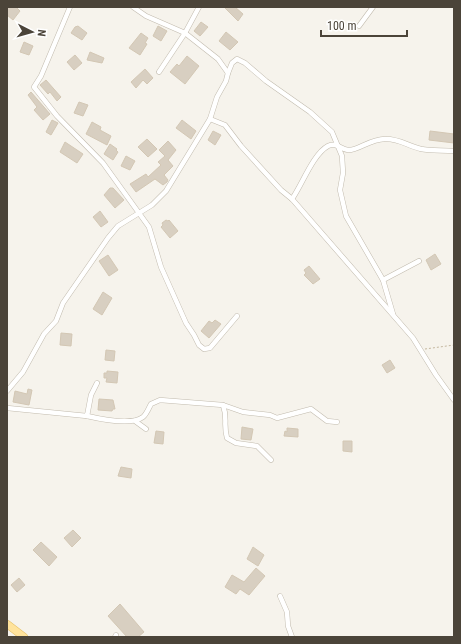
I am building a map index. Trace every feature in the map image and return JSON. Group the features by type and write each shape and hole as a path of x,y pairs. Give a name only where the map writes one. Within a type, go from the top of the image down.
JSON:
{"main road":[{"path":"7,624 24,637"}],"street":[{"path":"70,7 41,76 34,87 57,116 103,163 149,227 161,267 180,312 199,345 204,349 210,348 237,316"},
{"path":"133,7 146,16 185,33 218,59 228,73"},
{"path":"159,72 185,33 199,7"},
{"path":"359,26 373,7"},
{"path":"7,391 23,372 44,334 56,321 63,303 108,238 118,226 138,212 152,205 166,191 210,119 232,62 237,59 245,63 266,81 322,122 332,132 342,156 343,173 340,190 346,216 384,280 393,315"},
{"path":"210,119 225,125 241,146 281,190 292,199 359,278 413,338 454,400"},
{"path":"292,199 319,156 328,146 336,144 348,150 359,147 371,141 384,139 401,140 420,148 454,150"},
{"path":"384,280 419,261"},
{"path":"86,416 91,395 97,383"},
{"path":"7,408 102,419 135,421 144,417 151,404 160,400 223,405 243,412 270,415 277,418 311,409 327,421 337,422"},
{"path":"223,405 227,415 224,428 227,438 236,443 257,446 271,460"},
{"path":"135,421 146,429"},
{"path":"280,596 287,612 288,626 292,637"}],"path":[{"path":"420,350 430,347 454,345"}],"building":[{"path":"7,7 16,7 20,11 13,20 7,15"},
{"path":"224,7 235,7 243,14 238,21"},
{"path":"201,22 208,27 200,36 194,31"},
{"path":"78,26 87,33 82,40 71,33 75,27"},
{"path":"158,26 167,31 161,41 153,36"},
{"path":"226,32 238,42 230,50 219,41"},
{"path":"141,33 148,38 145,43 147,44 140,55 129,48"},
{"path":"24,42 33,46 29,55 20,52"},
{"path":"90,52 104,58 102,63 87,60"},
{"path":"75,55 82,63 74,70 67,62"},
{"path":"187,56 199,66 185,84 170,72 177,64 179,66"},
{"path":"145,69 153,78 147,84 143,80 136,88 131,82"},
{"path":"46,80 61,97 57,101 50,92 48,94 40,85"},
{"path":"31,92 50,114 43,120 34,110 37,107 28,95"},
{"path":"79,102 88,105 83,116 74,113"},
{"path":"52,120 58,123 51,135 46,132"},
{"path":"182,120 196,131 191,139 176,128"},
{"path":"92,122 101,127 100,130 111,136 107,145 86,134"},
{"path":"213,131 221,135 215,145 208,140"},
{"path":"430,131 454,134 454,143 429,140"},
{"path":"147,139 157,149 148,157 138,147"},
{"path":"168,141 176,150 168,160 173,166 164,175 168,180 167,182 163,185 155,179 136,192 130,184 146,174 148,177 161,165 158,162 165,156 159,150"},
{"path":"65,142 83,154 77,163 60,152"},
{"path":"110,144 117,149 116,150 118,152 113,160 104,154"},
{"path":"126,156 135,161 130,170 121,166"},
{"path":"110,188 113,188 124,200 115,208 104,195"},
{"path":"100,211 108,222 101,227 93,217"},
{"path":"169,220 178,231 170,238 161,227 163,225 162,223"},
{"path":"435,254 441,264 431,270 426,260"},
{"path":"108,255 118,270 109,276 99,261"},
{"path":"309,266 320,279 313,284 304,275 306,273 304,270"},
{"path":"103,292 112,298 102,315 93,309"},
{"path":"215,320 221,324 209,338 201,331 209,321 212,323"},
{"path":"61,333 72,334 71,346 60,345"},
{"path":"106,350 115,351 114,361 105,360"},
{"path":"390,360 395,368 387,373 382,365"},
{"path":"107,371 118,372 117,383 106,382 107,378 104,378 104,373 107,373"},
{"path":"28,389 32,390 29,405 13,402 15,391 27,394"},
{"path":"99,399 113,400 115,409 112,411 98,410"},
{"path":"242,427 253,429 251,440 241,439"},
{"path":"287,428 298,429 298,437 284,436 285,431 287,432"},
{"path":"156,431 164,432 163,444 154,443"},
{"path":"343,441 352,441 352,452 343,451"},
{"path":"121,467 132,469 131,478 118,476"},
{"path":"73,530 81,538 72,547 64,538"},
{"path":"41,542 57,557 49,566 33,550"},
{"path":"253,547 264,555 258,566 247,559"},
{"path":"256,568 265,576 249,595 240,589 236,594 225,587 232,575 244,582"},
{"path":"19,578 25,585 17,592 11,585"},
{"path":"120,604 144,632 138,637 127,637 108,616"}]}
